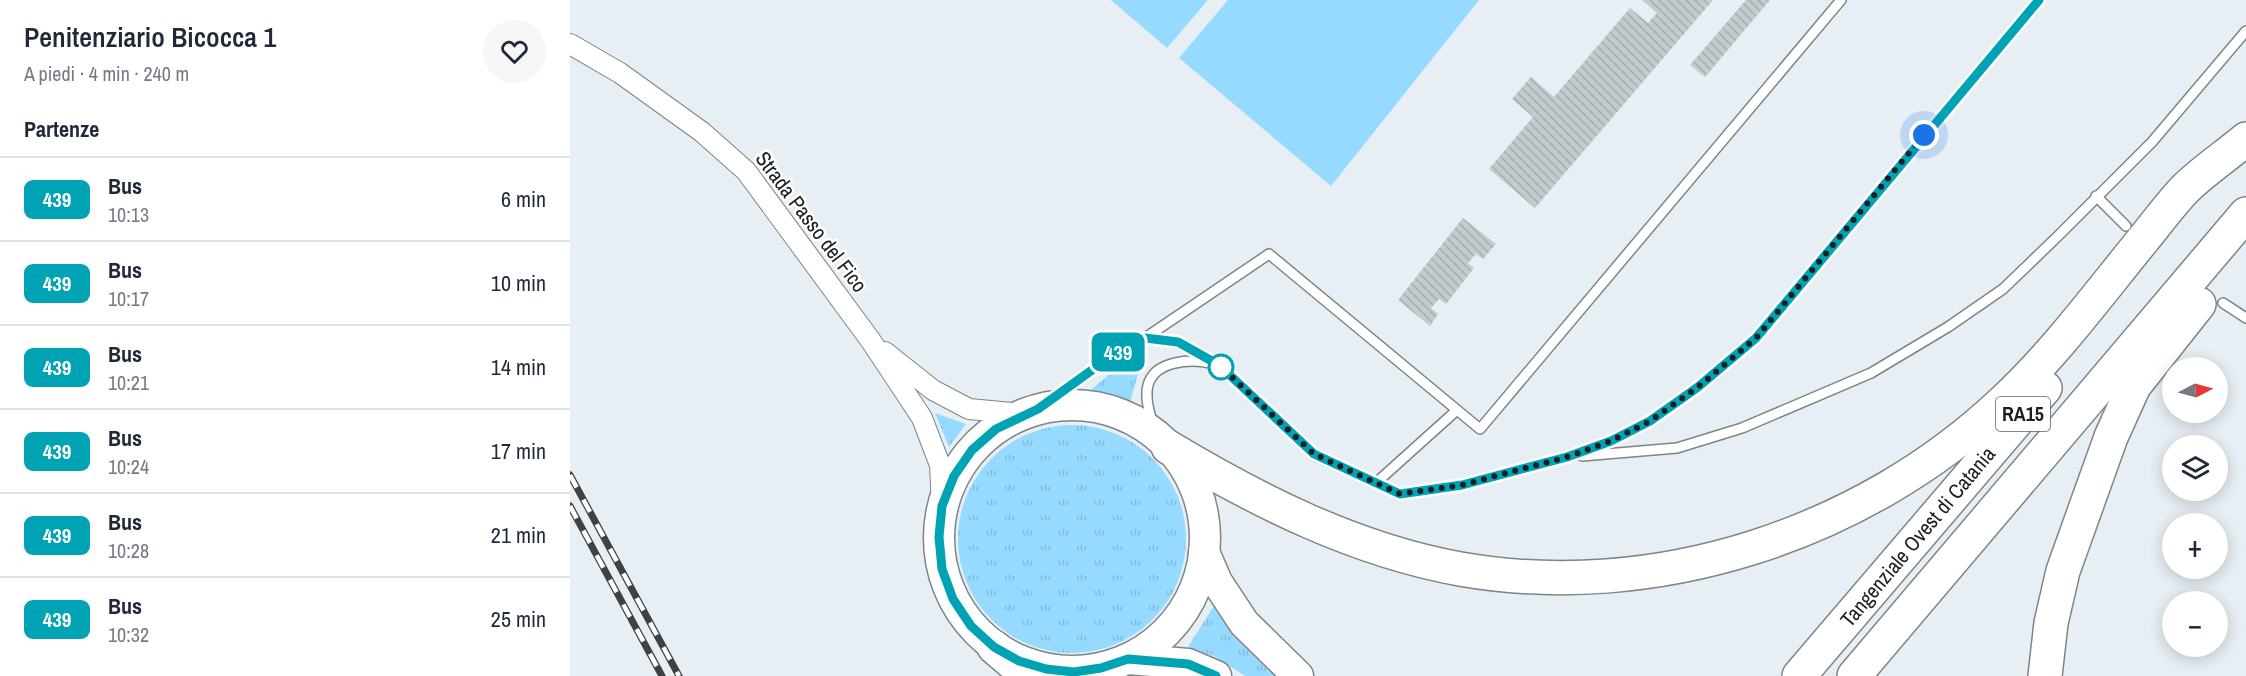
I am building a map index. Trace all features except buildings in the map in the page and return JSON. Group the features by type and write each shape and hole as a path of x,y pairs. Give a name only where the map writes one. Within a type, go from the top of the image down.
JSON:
{"highway":[{"path":"1162,441 1278,509 1329,530 1397,553 1460,569 1523,576 1582,577 1654,571 1724,558 1810,527 1880,494 1956,442 2003,402 2039,366 2186,188 2246,139"},
{"name":"Tangenziale Ovest di Catania","path":"1799,676 2246,151"},
{"name":"Tangenziale Ovest di Catania","path":"1854,676 2246,214"},
{"path":"2045,676 2051,623 2062,571 2111,437 2134,386 2246,248"},
{"path":"994,647 1028,676"}],"main road":[{"path":"1063,405 1088,406 1128,418 1162,441 1182,465 1200,506 1204,552 1198,579 1187,604 1172,626 1152,645 1128,659 1101,668 1074,672 1046,669 1028,664 994,647 971,626 953,599 946,579 939,537 942,506 954,476 972,450 996,429 1031,412 1063,405"},
{"path":"1204,552 1217,582 1244,623 1298,676"},
{"path":"1128,659 1188,664 1216,676"}],"street":[{"name":"Strada Passo del Fico","path":"570,44 620,73 702,132 746,171 871,341"},
{"path":"871,341 933,390 969,409 1031,412"},
{"path":"871,341 922,418 940,465 942,506"}],"lane":[{"path":"1031,412 1110,357 1145,338 1269,255 1480,429 1841,0"},
{"path":"1145,338 1178,342 1219,365 1314,454 1400,494 1462,485 1567,457 1611,441 1650,421 1698,387 1756,338 2039,0"},
{"path":"1567,457 1677,448 1742,428 1871,373 1948,327 2003,289 2152,142 2246,31"},
{"path":"2096,196 2126,226"},
{"path":"2223,303 2246,318"},
{"path":"1162,441 1148,409 1148,385 1154,374 1170,365 1192,359 1219,365"},
{"path":"1377,482 1457,410"}],"green space":[{"path":"1111,0 1208,0 1167,48"},
{"path":"1228,0 1479,0 1331,186 1179,58"},
{"path":"1144,353 1130,402 1086,394 1126,360"},
{"path":"935,413 966,424 949,447"},
{"path":"1072,425 1094,427 1126,438 1153,458 1173,485 1184,517 1186,539 1184,561 1173,593 1153,620 1126,640 1094,651 1072,653 1050,651 1018,640 991,620 971,593 960,561 958,539 960,517 971,485 991,458 1018,438 1050,427"},
{"path":"1215,604 1278,676 1245,676 1214,656 1188,647"}],"railway":[{"path":"570,475 679,676"},
{"path":"570,506 662,676"}],"bus line":[{"name":"439","path":"1216,676 1188,664 1128,659 1101,668 1074,672 1046,669 1019,661 994,647 971,626 953,599 942,569 939,537 942,506 954,476 972,450 996,429 1038,409 1110,357 1145,338 1178,342 1219,365 1314,454 1400,494 1462,485 1567,457 1611,441 1650,421 1698,387 1756,338 2039,0"}],"route":[{"path":"1221,367 1219,365 1314,454 1400,494 1462,485 1567,457 1611,441 1650,421 1698,387 1756,338 1924,135"}]}
